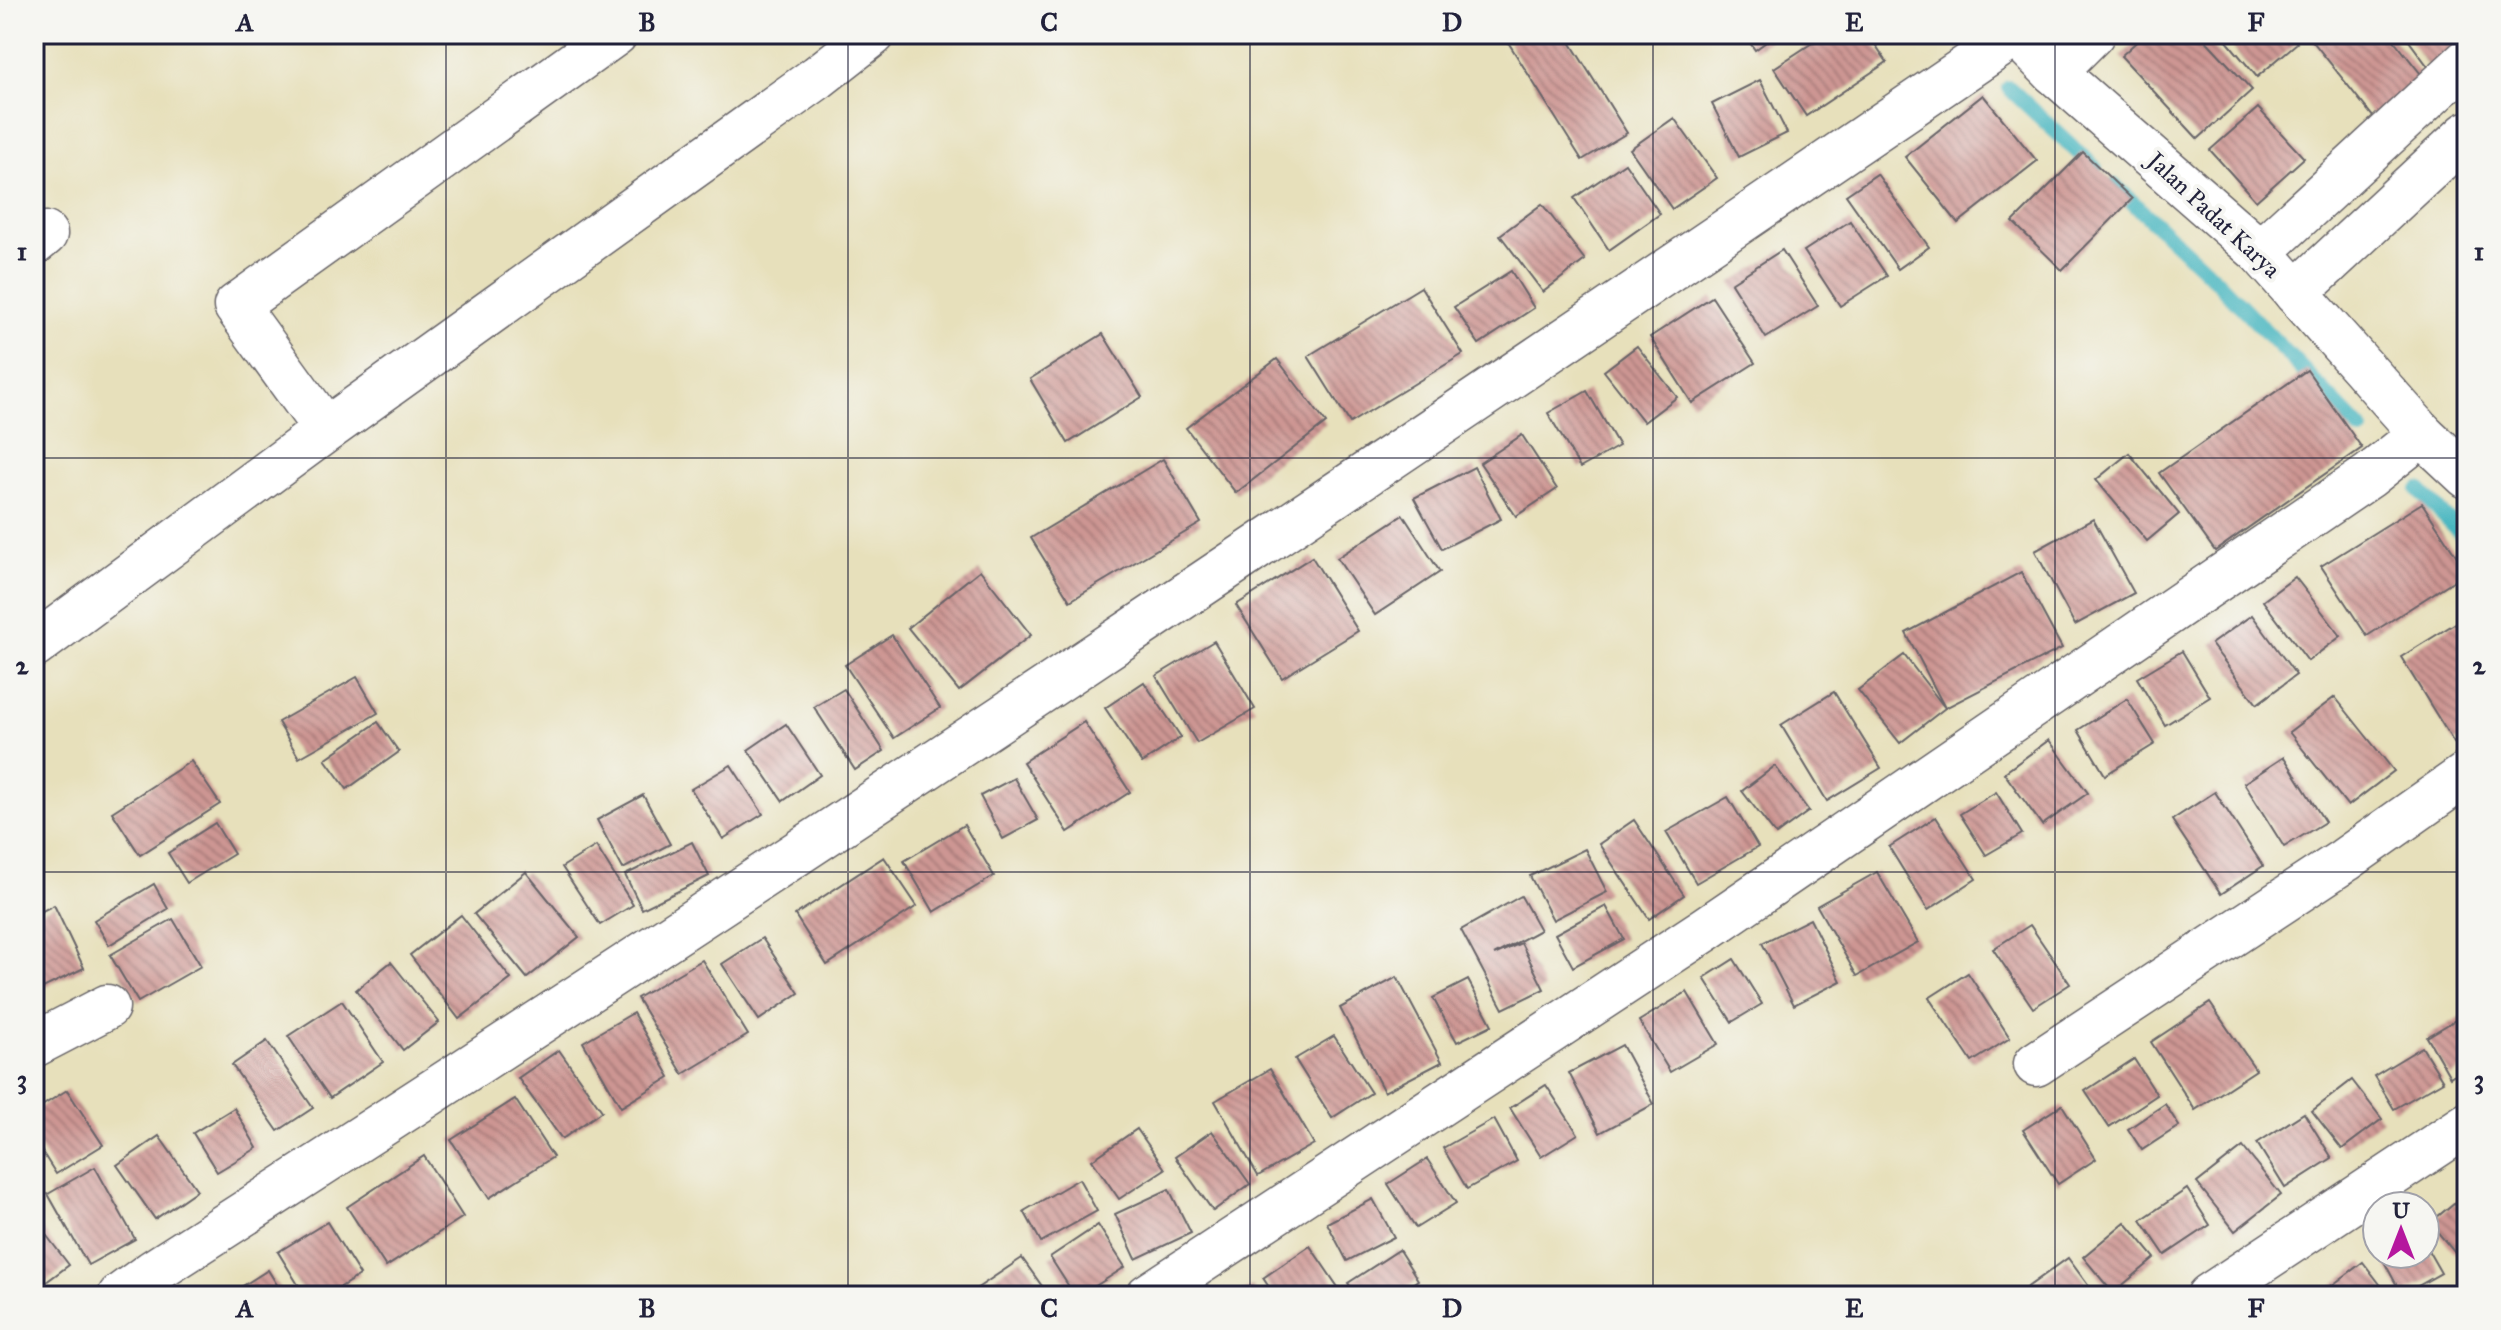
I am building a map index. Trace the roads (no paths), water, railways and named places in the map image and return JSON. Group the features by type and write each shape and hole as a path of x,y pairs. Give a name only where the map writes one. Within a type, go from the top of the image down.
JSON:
{"street":[{"path":"326,430 236,306 615,34"},
{"path":"34,646 326,430 873,34"},
{"path":"120,1296 492,1055 1536,361 2016,34"},
{"name":"Jalan Padat Karya","path":"2016,34 2054,72 2260,252 2422,434 2467,476"},
{"path":"2054,72 2092,34"},
{"path":"2260,252 2467,61"},
{"path":"2296,293 2467,134"},
{"path":"1148,1296 1706,929 2369,476 2422,434"},
{"path":"2036,1064 2345,860 2467,774"},
{"path":"34,1045 107,1007"},
{"path":"2209,1296 2467,1125"}],"waterway":[{"path":"2009,88 2095,168"},
{"path":"2115,186 2210,274 2361,430"},
{"path":"2419,490 2467,540"}]}
